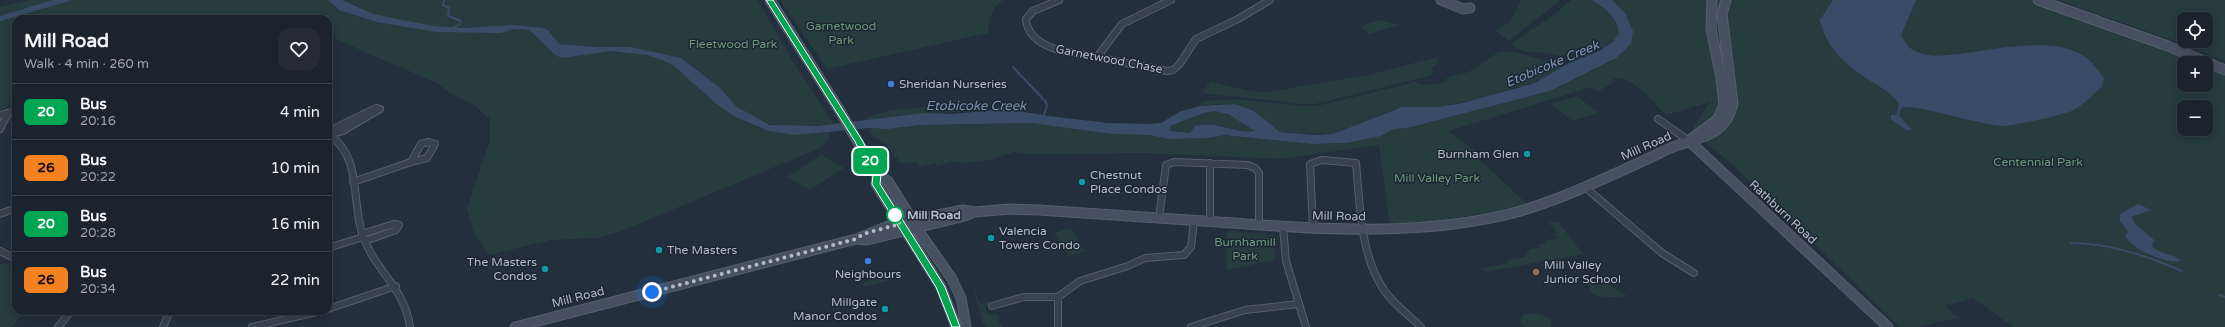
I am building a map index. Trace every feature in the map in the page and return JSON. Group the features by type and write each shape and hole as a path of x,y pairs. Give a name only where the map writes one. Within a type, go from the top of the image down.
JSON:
{"street":[{"path":"770,0 858,140 875,172 876,184 941,287 956,327"},
{"name":"Garnetwood Chase","path":"1059,0 1030,14 1026,19 1027,26 1039,41 1046,46 1167,71 1173,70 1196,40 1238,19 1270,0"},
{"path":"1097,57 1122,24 1171,0"},
{"path":"1441,0 1463,8 1470,7 1465,4 1449,0"},
{"path":"1689,141 1717,120 1724,102 1711,28 1710,12 1712,0"},
{"path":"1689,141 1703,139 1718,130 1725,124 1732,110 1722,14 1726,0"},
{"path":"2038,0 2168,46 2225,70"},
{"path":"2053,0 2225,64"},
{"path":"332,131 337,127 371,109 380,109 343,131 332,133"},
{"path":"0,115 12,112"},
{"path":"0,129 8,113"},
{"name":"Rathburn Road","path":"1658,119 1689,141 1888,327"},
{"path":"332,136 340,141 348,154 357,216 363,237 379,264 396,286 410,318 410,327"},
{"name":"Mill Road","path":"515,327 856,239 867,240 902,227 965,216 974,212 1020,208 1312,229 1364,229 1450,224 1499,215 1552,201 1586,188 1689,141"},
{"path":"1312,229 1309,166 1311,162 1322,160 1356,163 1364,229 1374,271 1384,290 1421,327"},
{"path":"353,182 411,162"},
{"path":"1159,218 1166,165 1174,162 1248,165 1255,168 1259,173 1259,225"},
{"path":"1210,163 1210,222"},
{"path":"875,172 888,181 952,279 961,298 966,327"},
{"path":"1586,188 1662,253 1694,273"},
{"path":"0,214 12,210"},
{"path":"992,306 1021,296 1039,295 1058,297 1077,281 1125,266 1143,258 1153,256 1184,255 1191,247 1194,221"},
{"path":"1283,227 1286,261 1306,327"},
{"path":"332,247 363,237"},
{"path":"0,251 12,258"},
{"path":"332,308 396,286"},
{"path":"1058,297 1058,327"},
{"path":"1191,327 1245,310 1298,304"},
{"path":"58,327 68,315"},
{"path":"163,327 168,315"},
{"path":"252,327 304,315"}],"green space":[{"name":"Fleetwood Park","path":"31,0 758,0 792,60 834,124 797,127 763,123 737,107 719,87 681,58 631,47 597,47 559,44 550,35 513,25 512,29 529,30 555,55 562,58 603,51 629,52 647,55 673,64 735,117 757,127 796,135 830,132 828,140 820,148 619,232 597,238 551,240 489,255 474,234 467,209 490,140 490,119 474,105 453,95 437,83 332,38 332,15 12,15 12,100 6,108 0,110 0,7"},
{"name":"Garnetwood Park","path":"780,0 1004,0 1000,2 993,10 988,33 827,69"},
{"path":"1521,0 1560,0 1509,41 1495,30 1510,22"},
{"path":"1572,0 1592,0 1607,9 1614,17 1619,33 1612,43 1580,58 1571,54 1558,56 1547,53 1526,52 1512,45 1513,42 1544,22"},
{"name":"Centennial Park","path":"1612,0 2030,0 2183,56 2177,56 2177,92 2213,92 2213,68 2225,74 2225,327 2013,327 1973,298 1946,306 1958,318 1917,327 1900,327 1731,163 1691,131 1710,102 1666,115 1635,85 1620,79 1613,79 1612,84 1598,91 1591,87 1449,131 1483,157 1480,160 1527,204 1459,218 1390,225 1379,145 1280,159 1146,153 1033,154 1014,152 990,160 962,163 953,161 937,166 935,163 921,167 916,162 901,163 884,143 872,136 869,128 887,129 921,125 1032,123 1111,134 1150,135 1169,139 1208,138 1225,135 1311,144 1346,143 1381,136 1394,129 1407,128 1550,91 1616,58 1631,44 1625,13"},
{"path":"2057,0 2225,0 2225,61 2192,48 2213,48 2213,12 2177,12 2177,42"},
{"path":"1380,20 1399,25 1369,34 1360,26"},
{"path":"1499,52 1514,52 1564,66 1535,83 1511,88 1485,98 1438,107 1395,109 1333,134 1280,132 1254,111 1235,104 1199,105 1207,101 1237,100 1317,106 1415,82 1428,85 1442,83 1448,77 1469,72"},
{"path":"1434,58 1440,62 1432,67 1433,75 1315,104 1301,104 1202,93 1210,82 1251,91 1269,92 1368,75"},
{"path":"1577,96 1598,113 1572,121 1551,104"},
{"path":"952,104 977,104 989,111 925,113 870,120 865,118 887,111"},
{"path":"1214,111 1228,114 1256,131 1240,130 1210,124 1195,127 1190,133 1170,131 1170,126 1197,115"},
{"path":"821,155 844,168 810,190 787,177"},
{"path":"1549,223 1559,223 1583,254 1485,272 1483,268 1508,263 1506,260 1525,257 1530,249 1541,248 1539,244 1546,244 1545,241 1557,239 1554,234 1557,233"},
{"path":"1071,228 1085,251 1068,256 1054,233"},
{"name":"Burnhamill Park","path":"1227,231 1273,235 1275,260 1226,270"},
{"path":"4,263 12,266 12,315 22,315 11,327 0,327 0,265"},
{"path":"902,272 904,276 864,287 863,282"},
{"path":"1594,280 1607,283 1626,295 1626,297 1597,296 1589,289 1588,283"},
{"path":"973,286 980,304 991,301 985,307 986,313 999,316 999,323 1003,327 986,327 983,324"},
{"path":"1531,313 1543,315 1552,322 1551,327 1525,327 1521,323 1521,318 1524,314"}],"water":[{"path":"53,0 73,0 21,15 12,15 12,18 0,21 0,16"},
{"name":"Etobicoke Creek","path":"328,0 342,0 373,14 433,26 465,28 513,25 544,28 548,30 559,44 597,47 631,47 681,58 719,87 737,107 770,125 817,126 925,113 953,114 1007,109 1048,116 1108,123 1150,124 1161,123 1179,112 1200,106 1235,104 1254,111 1280,132 1317,135 1333,134 1402,107 1438,107 1463,103 1535,83 1569,63 1597,52 1613,42 1619,33 1613,17 1592,0 1612,0 1625,13 1633,31 1631,44 1616,58 1550,91 1407,128 1394,129 1381,136 1346,143 1311,144 1225,135 1208,138 1169,139 1150,135 1111,134 1032,123 921,125 887,129 869,128 796,135 769,131 735,117 714,102 673,65 647,55 611,51 562,58 555,55 529,30 512,29 501,33 437,32 377,22 339,10","holes":["1214,111 1228,114 1255,131 1241,131 1211,125 1195,126 1190,133 1170,131 1170,126 1203,113"]},
{"path":"1833,0 1916,0 1901,35 1909,47 1922,54 1938,56 2006,47 2041,45 2072,50 2088,59 2104,78 2102,87 2074,110 2008,126 1993,125 1918,108 1901,108 1899,116 1912,130 1906,130 1891,119 1891,115 1896,115 1899,105 1893,97 1845,62 1827,39 1820,20"},
{"path":"2138,204 2151,210 2131,217 2135,224 2154,240 2152,246 2155,249 2176,257 2181,261 2175,262 2149,254 2140,250 2127,239 2125,234 2129,233 2120,221 2120,214"}],"waterway":[{"path":"444,0 443,5 449,8 448,16 461,21"},
{"name":"Etobicoke Creek","path":"453,28 460,24"},
{"path":"1013,67 1046,102 1047,106 1043,117"},
{"path":"2071,243 2099,245 2128,251 2156,260 2182,271"},
{"path":"2219,295 2225,297"}],"bus line":[{"name":"20","path":"770,0 858,140 877,175 876,184 904,231 941,287 956,327"}],"place":[{"name":"Sheridan Nurseries","path":"891,84"},
{"name":"Burnham Glen","path":"1527,154"},
{"name":"Chestnut Place Condos","path":"1082,182"},
{"name":"Mill Road","path":"895,215"},
{"name":"Valencia Towers Condo","path":"991,238"},
{"name":"The Masters","path":"659,250"},
{"name":"Neighbours","path":"868,261"},
{"name":"The Masters Condos","path":"545,269"},
{"name":"Mill Valley Junior School","path":"1536,272"},
{"name":"Millgate Manor Condos","path":"885,309"}],"route":[{"path":"652,292 856,239 863,234 900,224 895,215"}],"park label":[{"name":"Mill Valley Park","path":"1437,178"}]}
